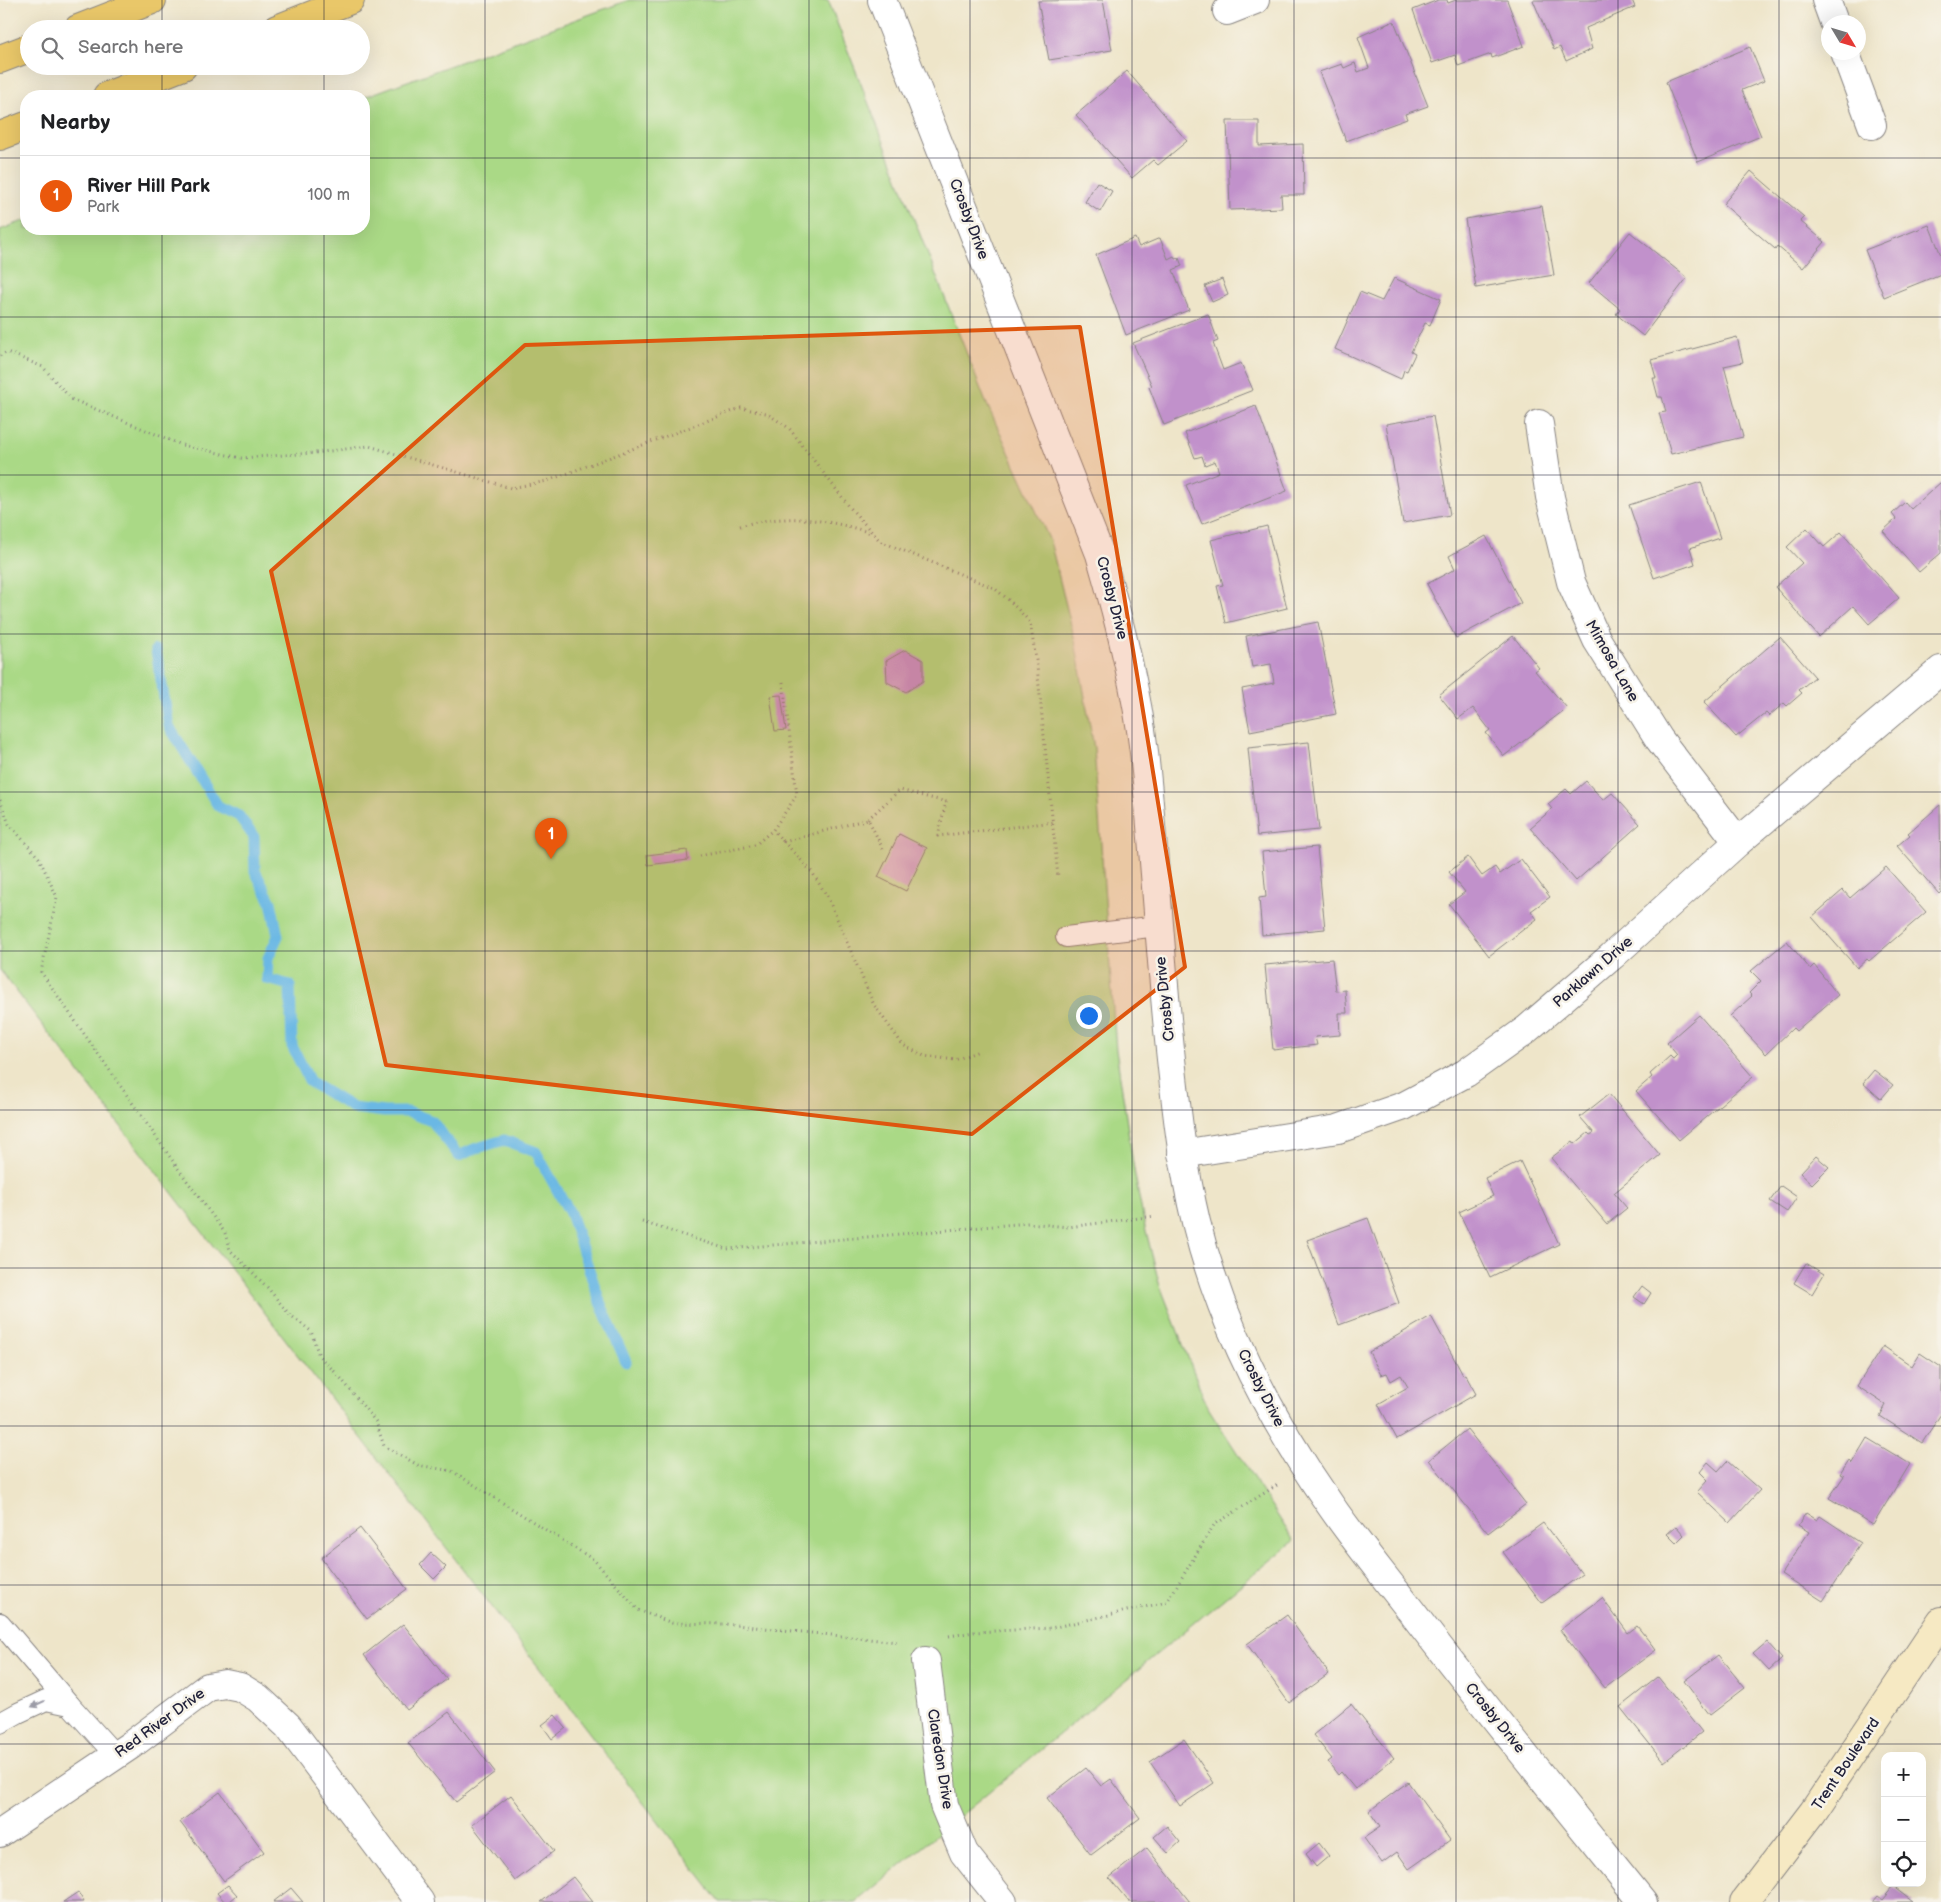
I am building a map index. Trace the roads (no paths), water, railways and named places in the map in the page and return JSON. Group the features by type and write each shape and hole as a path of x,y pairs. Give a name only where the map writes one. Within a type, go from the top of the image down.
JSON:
{"main road":[{"path":"101,20 152,0"},
{"path":"300,20 350,0"},
{"path":"0,59 20,51"},
{"path":"122,90 160,75"},
{"path":"0,136 20,128"}],"street":[{"name":"Crosby Drive","path":"882,0 1100,554 1123,633 1144,749 1158,926 1182,1154 1197,1225 1217,1292 1267,1404 1293,1449 1332,1508 1444,1654 1643,1902"},
{"path":"1227,11 1255,0"},
{"path":"1826,0 1831,15"},
{"path":"1848,60 1872,125"},
{"name":"Mimosa Lane","path":"1539,424 1550,498 1571,582 1597,640 1659,739 1738,842"},
{"name":"Parklawn Drive","path":"1182,1154 1338,1128 1404,1106 1466,1073 1526,1030 1612,956 1738,842 1941,670"},
{"name":"Trent Boulevard","path":"1744,1902 1813,1812 1941,1622"},
{"name":"Claredon Drive","path":"917,1652 944,1805 964,1853 1002,1902"},
{"name":"Red River Drive","path":"0,1832 116,1756 208,1688 225,1684 240,1687 258,1698 288,1726 420,1902"}],"lane":[{"path":"1066,936 1158,926"},
{"path":"0,1623 116,1756"},
{"path":"0,1724 46,1700 70,1705"}],"waterway":[{"path":"156,650 169,726 218,806 239,816 254,837 255,871 271,902 278,936 268,958 267,979 290,985 292,1046 310,1082 353,1108 384,1112 408,1112 432,1121 459,1156 474,1149 504,1140 536,1152 570,1213 600,1302 626,1362"}],"place":[{"name":"River Hill Park","path":"551,859"}]}
